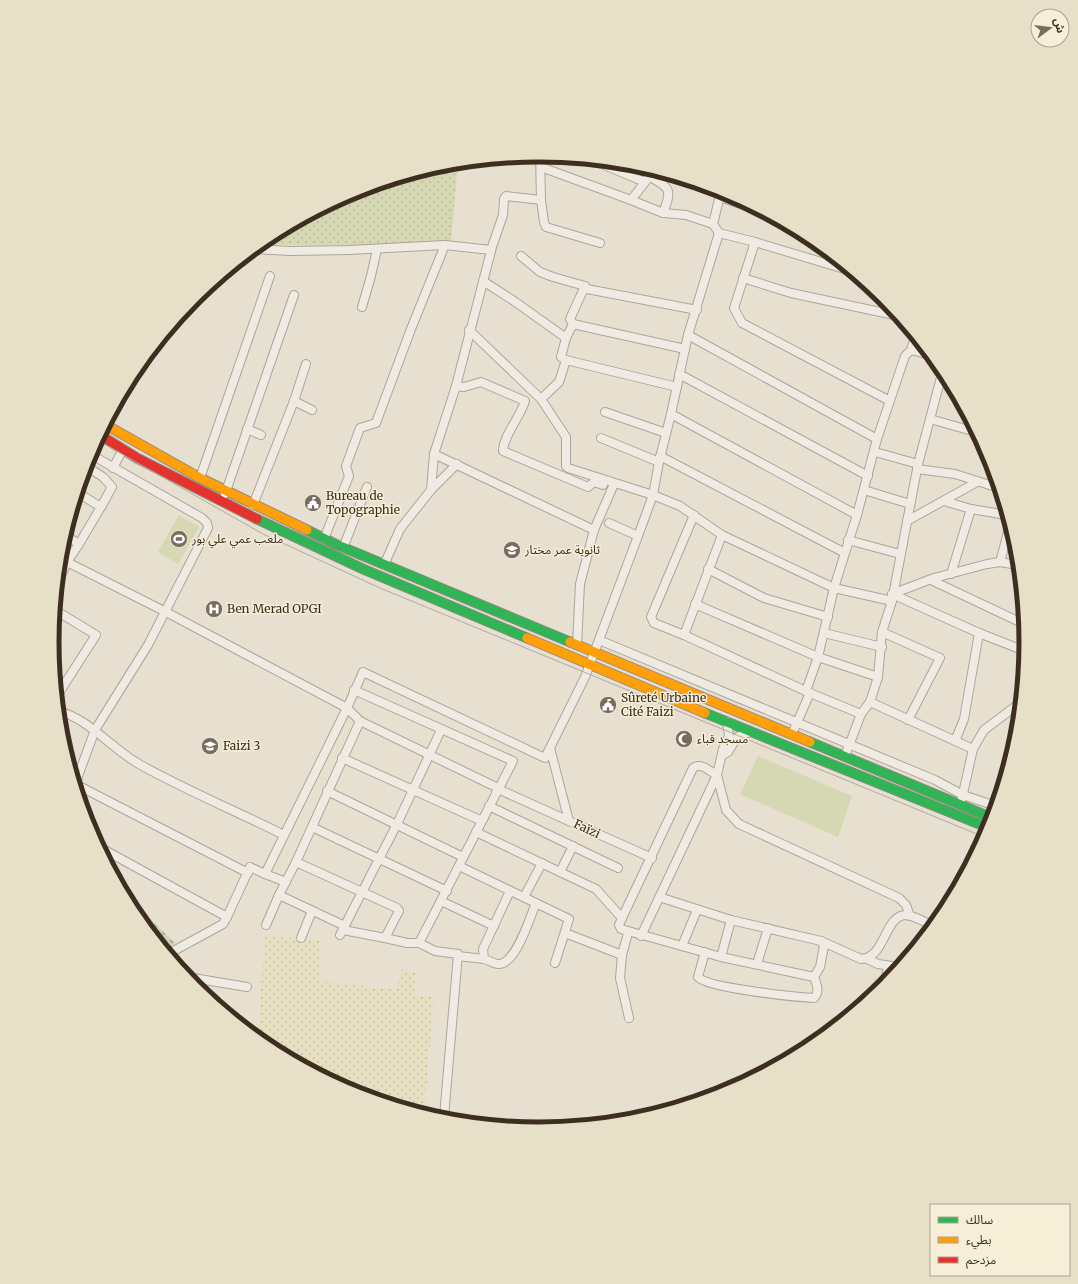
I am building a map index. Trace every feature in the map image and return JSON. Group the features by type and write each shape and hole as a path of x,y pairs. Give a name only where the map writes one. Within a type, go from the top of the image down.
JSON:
{"main road":[{"path":"110,427 200,478 343,548 986,816"},
{"path":"105,438 221,502 363,569 590,663 750,732 982,825"},
{"path":"947,811 951,800"},
{"path":"963,817 964,806"}],"street":[{"path":"541,162 541,200 546,227 600,243"},
{"path":"541,167 663,213 686,215 713,224 719,233 755,242 838,267"},
{"path":"625,170 650,177 668,189 670,192 663,213"},
{"path":"631,200 650,177"},
{"path":"431,490 434,454 456,386 469,330 503,214 504,199 506,196 541,200"},
{"path":"713,224 719,197"},
{"path":"265,874 364,672 545,758 585,677 653,495 659,459 671,414 688,335 697,310 719,233"},
{"path":"755,242 734,308 742,322 890,401"},
{"path":"263,249 290,251 377,249 445,245 492,250"},
{"path":"324,539 349,476 346,466 360,428 376,423 411,329 445,245"},
{"path":"362,307 377,249"},
{"path":"520,256 540,272 585,286 587,289 697,310"},
{"path":"200,478 270,276"},
{"path":"743,278 791,292 888,314"},
{"path":"483,281 566,338"},
{"path":"585,286 570,319 573,324 685,349"},
{"path":"221,502 294,295"},
{"path":"573,324 566,338 561,357 566,360 677,387"},
{"path":"469,330 541,399 566,437 566,466 612,486"},
{"path":"688,335 877,439"},
{"path":"792,734 808,692 818,658 834,588 857,515 875,452 877,439 905,356 911,350 913,342"},
{"path":"911,350 922,352"},
{"path":"541,399 559,382 566,360"},
{"path":"253,504 294,401 306,364"},
{"path":"679,374 868,476"},
{"path":"845,756 861,714 870,702 878,677 882,647 882,632 892,597 917,467 941,379"},
{"path":"456,386 464,387 481,382 525,401 523,409 507,438 503,451 588,487 594,482 653,495 680,506 722,535 834,588 892,597 1019,649"},
{"path":"294,401 312,410"},
{"path":"605,412 666,433"},
{"path":"671,414 857,515"},
{"path":"930,419 969,430"},
{"path":"247,429 261,435"},
{"path":"601,438 659,459 844,553"},
{"path":"103,476 112,467 123,449"},
{"path":"875,452 917,467 955,474 993,486"},
{"path":"434,454 594,530"},
{"path":"79,780 95,730 148,645 205,537 208,528 207,523 202,518 96,458"},
{"path":"384,565 400,529 431,490 457,464"},
{"path":"65,565 102,507 112,486 103,476 92,469"},
{"path":"907,521 977,482"},
{"path":"577,645 580,584 594,530 612,486"},
{"path":"343,548 366,487"},
{"path":"864,490 910,504"},
{"path":"82,495 102,507"},
{"path":"944,501 971,509 1002,514"},
{"path":"951,574 971,509"},
{"path":"694,515 652,618 654,623 861,714"},
{"path":"609,523 638,536"},
{"path":"684,635 722,535"},
{"path":"1000,562 1007,536"},
{"path":"70,538 79,544"},
{"path":"848,540 900,554"},
{"path":"67,562 166,612 347,708 360,721 430,754 498,789 569,821"},
{"path":"892,597 931,580 951,574 1000,562 1013,564"},
{"path":"708,569 764,598 828,617"},
{"path":"931,580 1018,621"},
{"path":"695,604 818,658 878,677"},
{"path":"60,613 96,635 61,685"},
{"path":"882,632 940,658 908,720"},
{"path":"824,633 882,647"},
{"path":"955,741 964,719 978,633"},
{"path":"599,640 935,780 963,795 991,804"},
{"path":"354,690 513,761 482,821"},
{"path":"870,702 973,749"},
{"path":"964,806 963,795 973,749 984,730 1015,707"},
{"path":"64,712 73,715 95,730 112,746 140,764 284,835"},
{"path":"266,925 360,721"},
{"path":"727,721 731,739"},
{"path":"342,930 380,858 441,730"},
{"path":"641,936 717,775 723,755 723,749 731,739 750,732"},
{"name":"Faïzi","path":"550,748 569,821 652,858"},
{"path":"342,758 414,789 482,821"},
{"path":"814,977 721,957 622,931 620,927 622,918 652,858 692,768 701,766 717,775 726,810 739,824 899,898 906,905 910,916"},
{"path":"713,783 721,788"},
{"path":"82,788 248,873"},
{"path":"419,943 498,789"},
{"path":"327,792 463,857"},
{"path":"489,806 618,868"},
{"path":"312,827 447,891"},
{"path":"476,832 596,889 622,918"},
{"path":"560,872 573,846"},
{"path":"108,852 227,917"},
{"path":"296,862 395,906 399,911 385,938"},
{"path":"524,897 542,864"},
{"path":"459,866 569,919 555,962"},
{"path":"173,952 223,924 250,867 286,882"},
{"path":"484,959 483,949 510,890"},
{"path":"279,895 312,911 342,930 407,943 419,943 435,951 458,954 458,956 484,959 498,964 506,962 515,954 536,903"},
{"path":"659,897 731,920 821,942 861,959 892,966"},
{"path":"441,901 494,926"},
{"path":"682,946 697,910"},
{"path":"301,938 312,911"},
{"path":"866,959 875,953 895,920 903,916 910,916 927,924"},
{"path":"721,957 731,920"},
{"path":"757,964 768,928"},
{"path":"565,933 622,955"},
{"path":"628,933 622,955 620,978 629,1018"},
{"path":"704,952 698,977 702,981 763,993 814,998 818,995 814,977 820,967 824,946 821,942"},
{"path":"444,1113 454,984 458,956"},
{"path":"887,972 888,966"},
{"path":"198,979 247,987"}],"shaded area":[{"path":"264,936 319,940 320,981 397,990 400,970 415,972 414,996 434,996 424,1108 385,1097 355,1085 299,1058 258,1031"}],"green space":[{"path":"457,169 451,241 396,245 269,245 299,226 355,199 385,187 415,178"},
{"name":"ملعب عمي علي بور","path":"179,515 199,527 178,564 158,552"},
{"path":"758,756 852,796 838,837 740,794"},
{"path":"141,910 175,943 169,947"}],"tram line":[{"path":"103,443 263,534 380,588 978,835"}],"traffic: fast":[{"path":"257,519 363,569 527,638"},
{"path":"307,530 335,544 570,642"},
{"path":"705,713 982,825"},
{"path":"810,742 986,816"}],"traffic: slow":[{"path":"110,427 200,478 307,530"},
{"path":"527,638 705,713"},
{"path":"570,642 810,742"}],"traffic: jam":[{"path":"105,438 137,458 257,519"}],"place":[{"name":"Bureau de Topographie","path":"313,503"},
{"name":"ملعب عمي علي بور","path":"179,539"},
{"name":"ثانوية عمر مختار","path":"512,550"},
{"name":"Ben Merad OPGI","path":"214,609"},
{"name":"Sûreté Urbaine Cité Faizi","path":"608,705"},
{"name":"مسجد قباء","path":"684,739"},
{"name":"Faizi 3","path":"210,746"}]}
